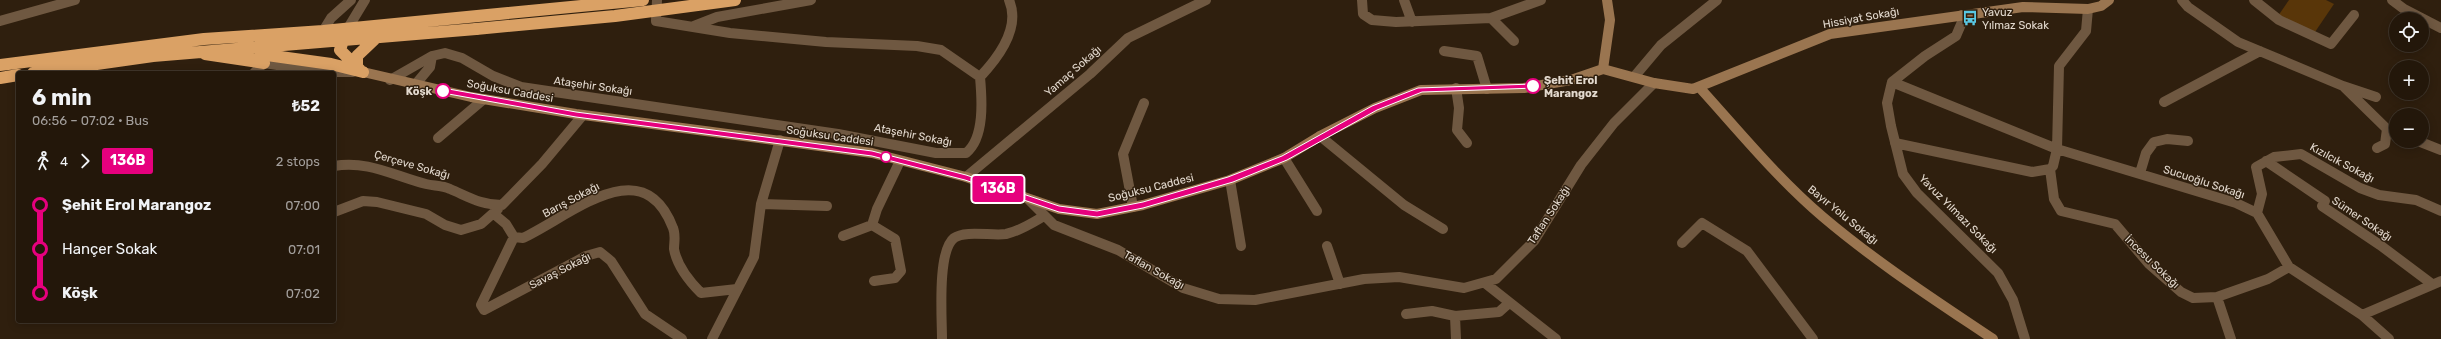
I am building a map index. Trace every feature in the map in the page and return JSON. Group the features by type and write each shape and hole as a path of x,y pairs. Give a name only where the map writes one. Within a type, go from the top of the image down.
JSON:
{"highway":[{"path":"0,65 127,47 282,32 323,31 643,0"},
{"path":"48,71 222,49 376,38 615,16 735,0"},
{"path":"348,28 341,40 340,50 360,70"},
{"path":"323,31 319,42 320,56 331,64"},
{"path":"360,70 357,56 376,38"},
{"path":"222,49 331,64 360,70"},
{"path":"194,52 264,63"},
{"path":"0,78 16,75"}],"main road":[{"path":"1603,68 1610,20 1607,0"},
{"name":"Hissiyat Sokağı","path":"1603,68 1654,83 1682,88 1699,87 1830,34 2023,7 2088,9 2101,6 2109,0"},
{"name":"Soğuksu Caddesi","path":"360,70 390,80 484,99 583,115 872,153 966,177 1029,200 1059,209 1097,214 1133,207 1230,180 1284,158 1320,136 1375,108 1421,90 1456,88 1524,88 1571,80 1603,68"},
{"name":"Bayır Yolu Sokağı","path":"1699,87 1799,196 1833,225 1895,271 1993,339"}],"street":[{"path":"0,21 75,0"},
{"path":"323,31 331,18 351,0"},
{"path":"348,28 365,0"},
{"path":"657,0 656,21 730,33 826,42 917,46 941,50 980,77 989,68 1006,41 1015,16 1009,0"},
{"path":"694,26 717,17 811,0"},
{"name":"Yamaç Sokağı","path":"966,177 1090,74 1128,38 1189,3 1206,0"},
{"path":"1362,0 1363,14 1372,20 1412,22 1491,18 1541,0"},
{"path":"1404,0 1412,22"},
{"path":"1634,77 1642,62 1681,28 1717,0"},
{"path":"2182,0 2188,8 2219,31 2260,52 2343,86 2376,96"},
{"path":"2254,0 2261,8 2286,23 2331,44 2354,15"},
{"path":"2392,0 2404,9 2441,28"},
{"path":"2057,149 2059,66 2086,31 2088,9"},
{"path":"1892,82 1925,56 1956,36 1962,22 1962,15"},
{"path":"1491,18 1514,41"},
{"path":"1444,51 1477,56 1487,88"},
{"path":"2164,102 2260,52"},
{"name":"Ataşehir Sokağı","path":"432,56 445,53 462,58 493,76 521,87 796,127 907,146 952,156 966,153 975,144 982,89 980,77"},
{"path":"390,80 432,56"},
{"path":"415,85 430,67 432,56"},
{"path":"256,71 264,63"},
{"name":"Soğuksu Caddesi","path":"264,63 302,71"},
{"name":"Soğuksu Caddesi","path":"336,73 360,70"},
{"name":"Sucuoğlu Sokağı","path":"1892,82 1970,112 2057,149 2236,203 2257,213"},
{"name":"Yavuz Yılmazı Sokağı","path":"1892,82 1887,102 1903,174 1917,193 1998,273 2006,284 2025,339"},
{"name":"Taflan Sokağı","path":"1029,200 1044,216 1068,232 1118,250 1183,288 1219,299 1255,300 1364,279 1398,277 1464,288 1496,279 1534,241 1580,165 1614,123 1654,83"},
{"path":"2343,86 2389,128"},
{"path":"1456,88 1459,108 1455,126 1458,135 1466,143"},
{"path":"438,138 484,99"},
{"path":"1133,207 1124,154 1144,103"},
{"path":"336,211 364,201 404,208 432,216 445,225 457,229 471,229 484,225 542,164 583,115"},
{"path":"1320,136 1404,205 1443,229"},
{"path":"2377,148 2385,144 2389,137"},
{"path":"2140,173 2145,152 2152,142 2166,138 2188,141"},
{"path":"712,339 754,257 762,204 780,140"},
{"path":"1895,143 2032,172 2050,169"},
{"path":"2429,145 2441,150"},
{"name":"İncesu Sokağı","path":"2057,149 2053,166 2050,169 2054,198 2061,211 2115,224 2129,244 2169,282 2190,297 2217,297 2268,279 2289,266"},
{"name":"Kızılcık Sokağı","path":"2266,161 2289,154 2301,154 2360,188 2379,195 2416,200 2441,210"},
{"path":"1284,158 1317,211"},
{"path":"872,225 877,210 900,161"},
{"path":"2266,161 2256,167 2262,194 2257,213 2289,266 2362,315 2389,339"},
{"name":"Sümer Sokağı","path":"2266,161 2325,201 2322,206 2437,282"},
{"name":"Çerçeve Sokağı","path":"336,166 366,164 427,184 453,189 474,202 483,205 502,205"},
{"path":"1230,180 1241,246"},
{"name":"Barış Sokağı","path":"514,237 523,238 534,234 598,197 637,188 647,190 667,211 676,238 675,252 690,282 701,293 737,289"},
{"path":"762,204 827,206"},
{"path":"494,214 506,224 514,237"},
{"path":"942,339 945,261 948,246 954,238 961,235 1005,235 1021,230 1044,216"},
{"path":"1682,243 1702,223 1747,251 1764,271 1813,339"},
{"path":"843,236 872,225"},
{"path":"872,225 895,239 901,271 895,278 874,281"},
{"name":"Savaş Sokağı","path":"514,237 481,305 484,310 586,256 600,252 611,261 645,314 682,339"},
{"path":"1327,246 1340,284"},
{"path":"2362,315 2437,282"},
{"path":"1485,283 1556,339"},
{"path":"2217,297 2231,339"},
{"path":"1406,314 1432,311 1455,316 1499,312 1509,302"},
{"path":"1455,316 1456,339"}],"shaded area":[{"path":"2289,0 2326,0 2334,4 2315,32 2278,16"}],"bus line":[{"name":"136B","path":"443,91 576,114 872,153 966,177 1029,200 1059,209 1097,214 1143,205 1230,180 1284,158 1320,136 1375,108 1421,90 1456,88 1524,88 1533,86"}],"place":[{"name":"Yavuz Yılmaz Sokak","path":"1970,18"},
{"name":"Şehit Erol Marangoz","path":"1533,86"},
{"name":"Köşk","path":"443,91"}]}
